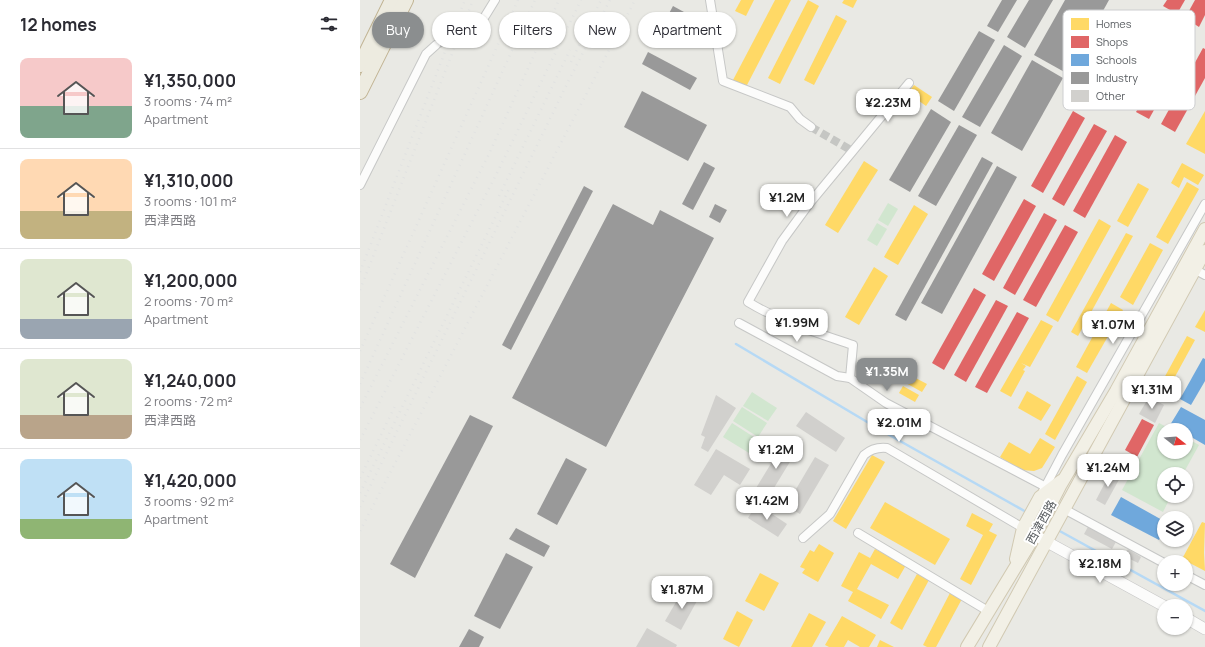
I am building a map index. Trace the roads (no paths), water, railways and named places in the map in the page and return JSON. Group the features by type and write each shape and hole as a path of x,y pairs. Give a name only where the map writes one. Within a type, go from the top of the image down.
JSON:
{"highway":[{"path":"360,65 392,0"},
{"path":"360,92 406,0"}],"main road":[{"name":"西津西路","path":"967,647 1036,533 1065,478 1116,390 1205,229"},
{"name":"西津西路","path":"989,647 1048,539 1200,272 1205,251"},
{"path":"1014,568 1028,519 1043,492 1065,478"}],"street":[{"path":"488,12 495,0"},
{"path":"710,0 723,81 790,107 800,119 811,127"},
{"path":"360,185 426,54 433,48"},
{"path":"850,378 853,345 789,324 767,314 748,302 782,241 851,150 909,84"},
{"path":"739,323 837,376 850,378 886,403 1043,492 1062,455 1205,204"},
{"path":"803,538 830,514 864,455 869,451 881,447 887,448 1028,519 1036,533 1157,602"},
{"path":"1063,513 1157,560"},
{"path":"858,533 988,611"},
{"path":"1193,579 1205,585"},
{"path":"1193,622 1205,629"}],"waterway":[{"path":"736,344 884,432 1028,513"},
{"path":"1056,529 1205,611"}],"tunnel":[{"path":"811,127 849,149"}],"railway":[{"path":"360,272 465,0"},
{"path":"360,290 473,0"},
{"path":"360,351 518,0"},
{"path":"360,384 535,0"},
{"path":"360,408 489,154 559,0"},
{"path":"360,440 499,169 581,0"},
{"path":"571,62 601,0"},
{"path":"360,507 569,80 610,0"},
{"path":"360,531 635,0"},
{"path":"499,196 570,50"},
{"path":"360,493 509,189"},
{"path":"360,478 395,406"}]}
